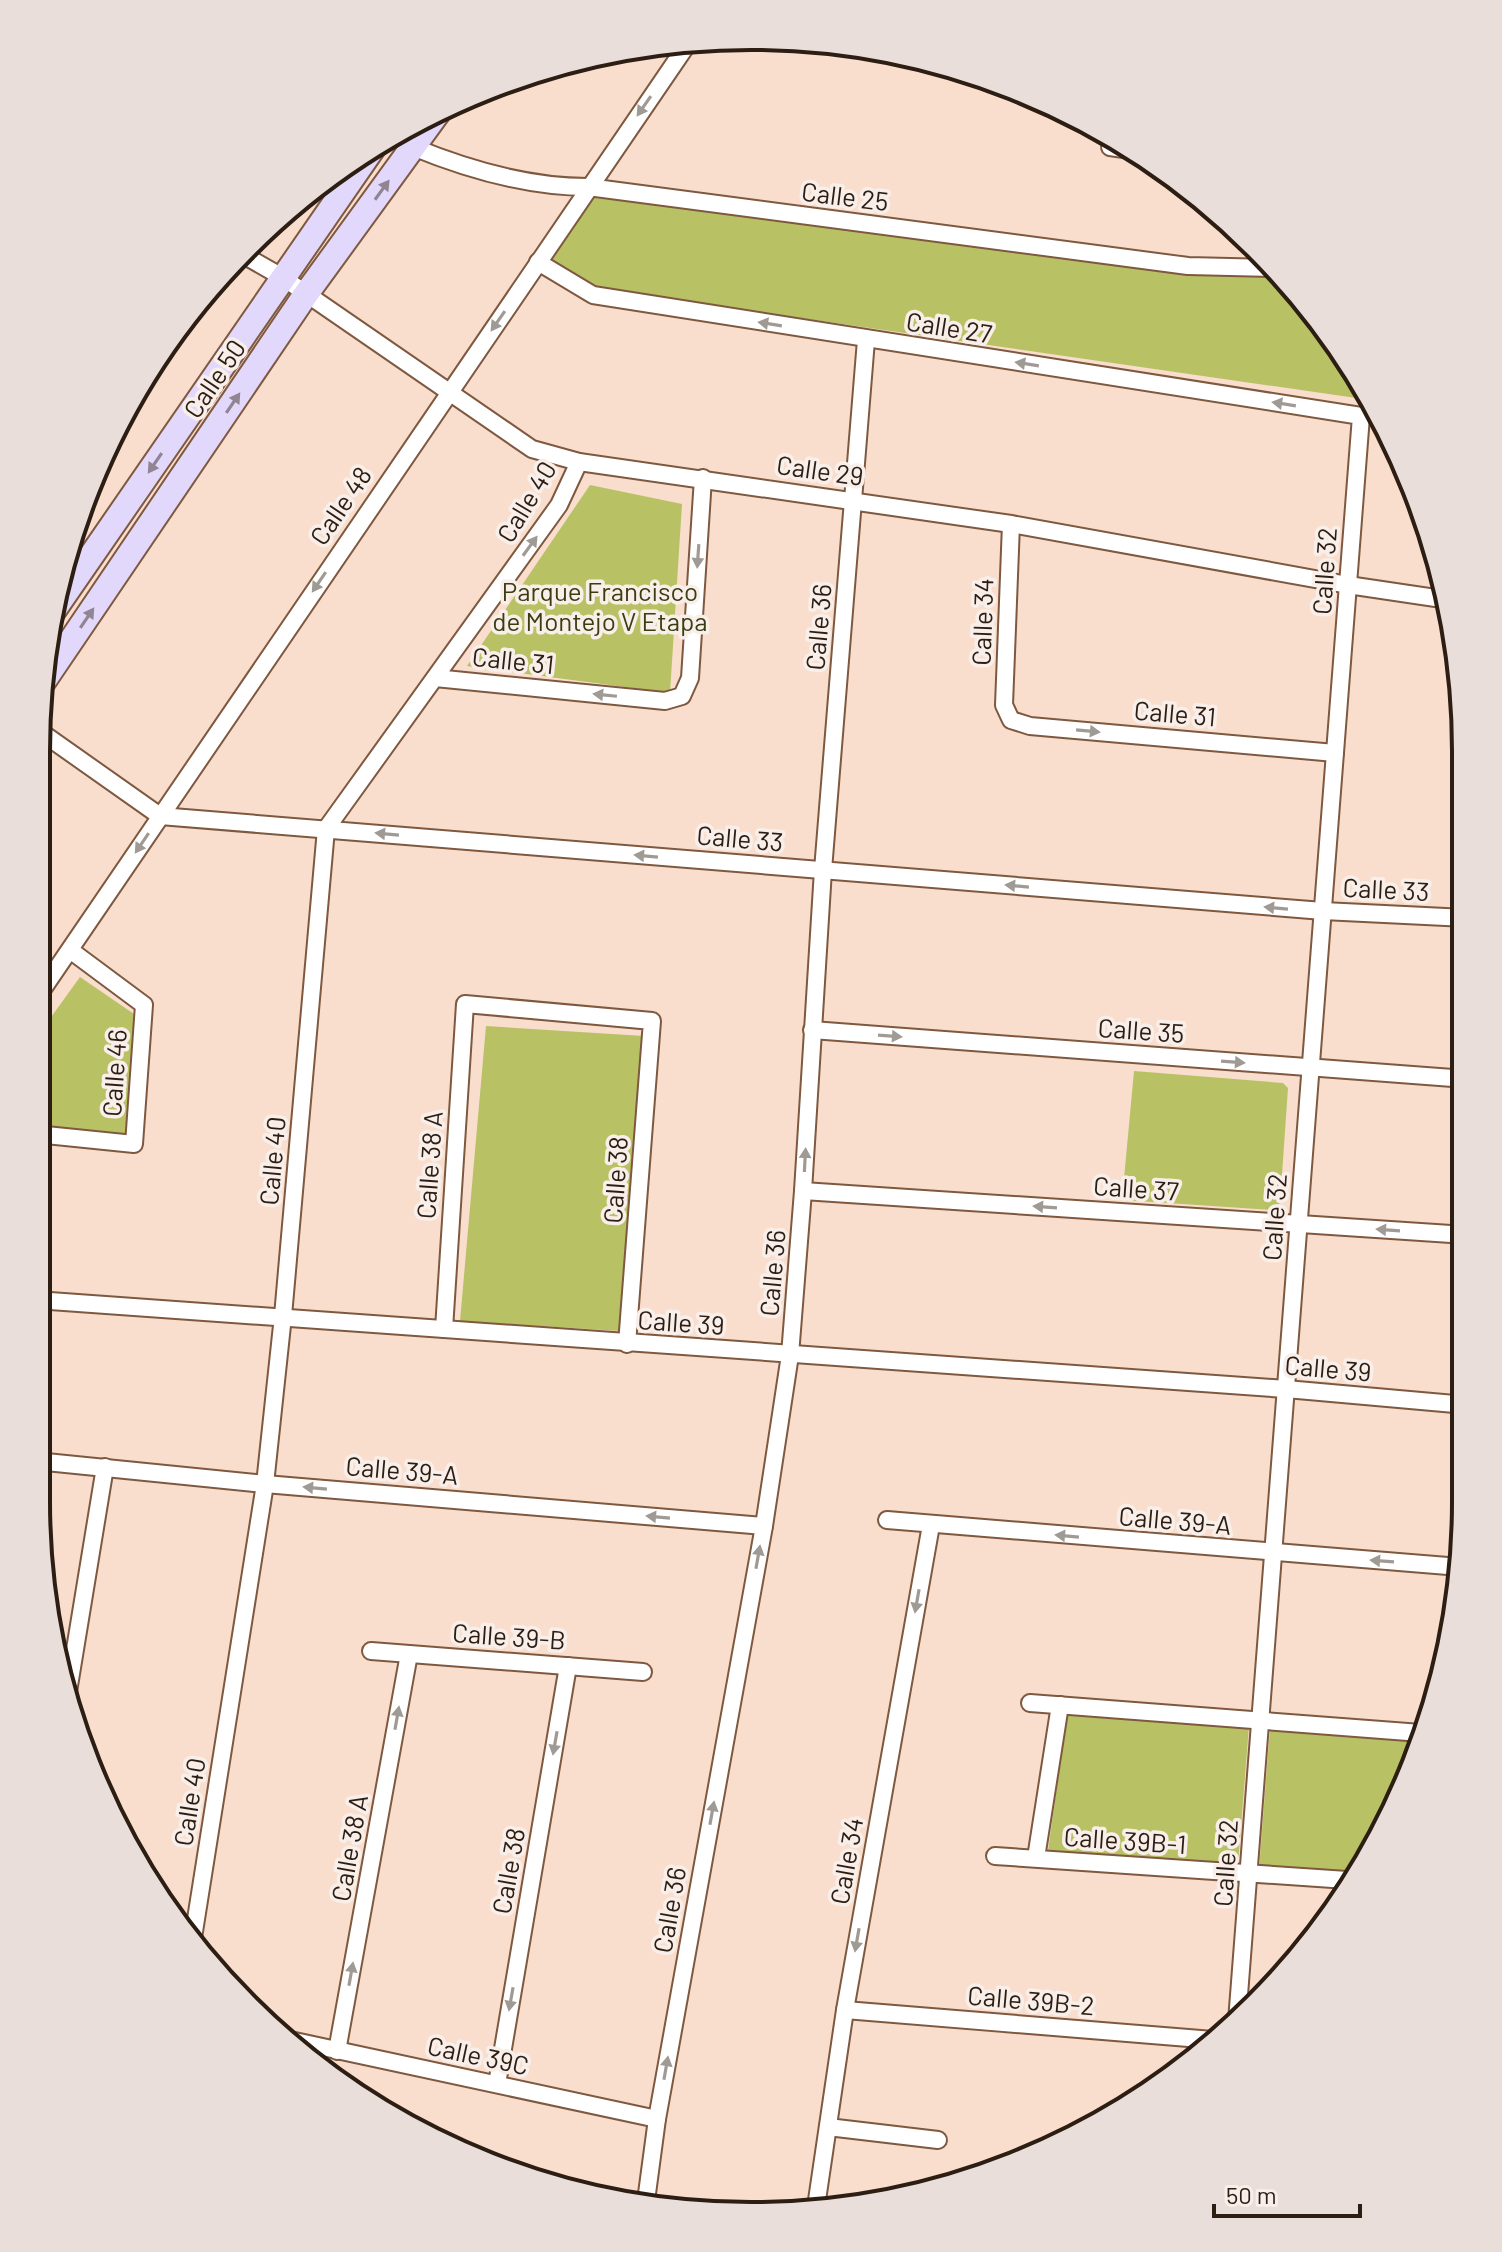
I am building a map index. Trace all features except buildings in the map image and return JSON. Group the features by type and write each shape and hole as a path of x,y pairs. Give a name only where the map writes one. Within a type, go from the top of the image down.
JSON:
{"main road":[{"name":"Calle 50","path":"56,663 306,294 425,131"},
{"name":"Calle 50","path":"70,587 356,173"}],"street":[{"name":"Calle 48","path":"50,979 681,54"},
{"name":"Calle 25","path":"413,147 475,169 558,187 588,187 1188,266 1259,268"},
{"name":"Calle 29","path":"251,259 282,277 532,449 579,462 1011,524 1435,598"},
{"name":"Calle 27","path":"538,262 593,295 1361,416"},
{"name":"Calle 36","path":"647,2194 657,2119 764,1526 790,1355 823,870 866,340"},
{"name":"Calle 32","path":"1238,2005 1361,416"},
{"name":"Calle 40","path":"195,1928 265,1484 326,829 559,505 579,462"},
{"name":"Calle 31","path":"435,678 665,701 682,696 690,678 703,478"},
{"name":"Calle 34","path":"1011,524 1004,705 1011,720"},
{"name":"Calle 31","path":"1011,720 1030,726 1335,753"},
{"path":"51,739 160,816"},
{"name":"Calle 33","path":"160,816 1323,911 1452,917"},
{"name":"Calle 46","path":"50,1135 134,1144 144,1005 70,950"},
{"name":"Calle 38 A","path":"444,1329 465,1004 652,1021"},
{"name":"Calle 38","path":"627,1344 652,1021"},
{"name":"Calle 35","path":"812,1030 1452,1078"},
{"name":"Calle 37","path":"803,1191 1452,1234"},
{"name":"Calle 39","path":"50,1301 1286,1389 1452,1404"},
{"name":"Calle 39-A","path":"50,1462 265,1484 764,1526"},
{"path":"71,1671 105,1467"},
{"name":"Calle 39-A","path":"887,1520 1448,1566"},
{"name":"Calle 34","path":"817,2198 845,2010 931,1525"},
{"name":"Calle 39-B","path":"371,1651 643,1672"},
{"name":"Calle 38 A","path":"337,2051 409,1654"},
{"name":"Calle 38","path":"497,2084 568,1666"},
{"path":"1030,1703 1413,1732"},
{"path":"1036,1858 1060,1705"},
{"name":"Calle 39B-1","path":"995,1856 1341,1880"},
{"name":"Calle 39B-2","path":"845,2010 1200,2039"},
{"name":"Calle 39C","path":"309,2044 657,2119"},
{"path":"828,2127 938,2140"}],"green space":[{"path":"589,191 1259,268 1307,324 1356,398 599,289 543,265"},
{"name":"Parque Francisco de Montejo V Etapa","path":"590,485 682,504 670,693 467,666"},
{"path":"80,977 134,1014 126,1136 50,1129 50,1019"},
{"path":"486,1026 644,1036 620,1331 460,1321"},
{"path":"1134,1071 1283,1083 1288,1088 1280,1203 1273,1210 1122,1200"},
{"path":"1067,1714 1249,1726 1238,1865 1048,1851"},
{"path":"1270,1728 1410,1738 1380,1811 1343,1876 1259,1869"}]}
